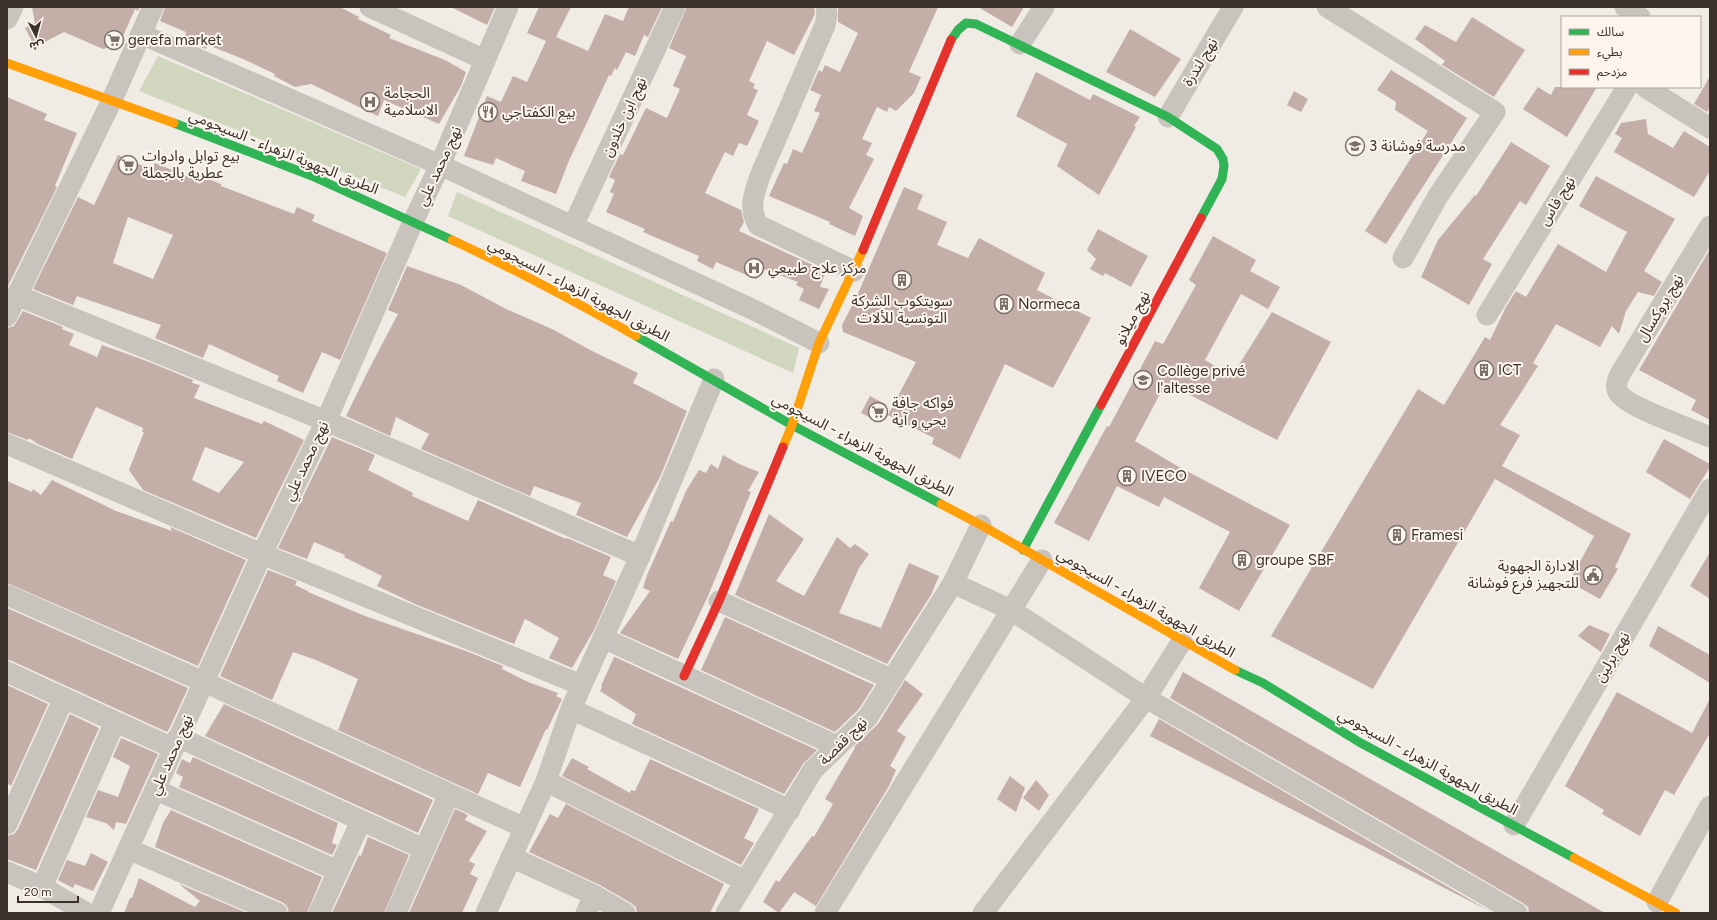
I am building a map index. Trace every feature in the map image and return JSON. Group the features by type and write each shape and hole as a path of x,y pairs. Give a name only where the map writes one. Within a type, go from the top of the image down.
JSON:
{"main road":[{"name":"نهج ميلانو","path":"684,676 719,601 792,424 819,343 854,271 948,44 958,30 966,23 976,24 1020,44 1168,117 1217,149 1223,159 1224,166 1222,179 1023,550"},
{"name":"الطريق الجهوية الزهراء - السيجومي","path":"7,63 211,136 312,176 495,260 575,301 714,378 792,424 981,525 1182,641 1238,672 1263,683 1359,742 1676,913"}],"street":[{"path":"7,19 13,7"},
{"path":"7,316 112,100 153,7"},
{"path":"370,7 485,60"},
{"name":"نهج محمد علي","path":"100,913 128,848 156,790 262,554 326,421 413,222 440,165 508,7"},
{"name":"نهج ابن خلدون","path":"573,226 675,7"},
{"path":"826,7 827,15 825,25 760,176 752,202 753,215 758,225 854,271"},
{"path":"1020,44 1044,7"},
{"name":"نهج لندرة","path":"1168,117 1233,7"},
{"path":"1327,7 1496,112 1438,196 1403,258"},
{"path":"1625,7 1638,16"},
{"path":"141,34 440,165 754,310 819,343"},
{"name":"نهج فاس","path":"1487,315 1626,88"},
{"path":"1647,88 1710,128"},
{"name":"نهج بروكسال","path":"1710,226 1619,376 1616,385 1618,392 1638,407 1710,437"},
{"path":"16,295 326,421 640,556"},
{"path":"486,913 546,781 571,708 640,556 714,378"},
{"path":"7,444 262,554 581,685"},
{"name":"نهج برلين","path":"1514,825 1710,489"},
{"name":"نهج قفصة","path":"726,913 744,881 790,810 813,770 836,746 868,718 891,679 953,583 981,525"},
{"path":"825,913 1042,560"},
{"path":"953,583 1011,610 1146,698 1517,913"},
{"path":"7,596 204,682 525,828"},
{"path":"719,601 891,679"},
{"path":"603,638 836,746"},
{"path":"983,913 1146,698 1182,641"},
{"path":"7,672 115,722 176,743 424,849"},
{"path":"7,824 13,796 64,698"},
{"path":"571,708 790,810"},
{"path":"42,887 115,722"},
{"path":"546,781 744,881"},
{"path":"156,790 338,871"},
{"path":"396,913 448,794"},
{"path":"1657,902 1710,806"},
{"path":"319,913 361,821"},
{"path":"128,848 277,913"},
{"path":"512,857 590,904 625,913"},
{"path":"7,872 42,887 87,913"}],"green space":[{"path":"158,56 421,169 405,197 139,91"},
{"path":"457,192 799,348 793,373 448,216"}],"building":[{"path":"32,7 140,7 138,11 135,9 119,45 103,49 64,32 35,47 25,28 35,23"},
{"path":"165,7 340,7 359,17 358,19 391,35 389,38 445,60 466,72 461,86 439,124 384,100 378,116 311,84 295,87 274,76 275,74 243,59 208,45 206,49 184,40 186,32 160,21"},
{"path":"451,7 495,7 487,25"},
{"path":"539,7 571,7 556,37 588,51 605,14 623,21 629,7 662,7 648,37 644,35 635,56 626,52 617,70 615,68 611,76 609,75 568,163 556,194 521,181 525,171 496,158 493,165 464,156 487,96 501,102 513,76 527,82 546,41 527,33"},
{"path":"687,7 814,7 815,14 794,55 767,41 749,81 755,84 753,88 758,90 747,115 759,121 747,146 739,143 733,156 725,152 705,193 741,210 744,222 739,231 826,271 820,287 829,289 819,309 799,300 804,289 796,285 798,282 761,268 756,279 716,262 713,269 697,261 699,256 643,232 645,229 606,212 614,194 610,192 615,180 609,177 620,154 623,155 646,108 667,118 680,89 673,86 686,56 669,48"},
{"path":"838,7 938,7 909,72 921,77 914,93 896,111 889,107 887,112 877,107 862,139 872,143 866,155 874,159 849,208 863,216 855,236 829,224 830,222 769,196 784,163 787,164 793,149 802,153 820,113 814,111 821,95 810,90 819,70 822,72 825,65 840,72 858,33 838,22"},
{"path":"978,7 1024,7 1012,27"},
{"path":"1472,17 1525,50 1494,97 1442,65 1445,61 1415,39 1425,25 1456,42"},
{"path":"1130,29 1181,59 1155,97 1106,72"},
{"path":"1391,70 1467,118 1386,244 1365,231 1428,131 1395,110 1396,102 1377,90"},
{"path":"1036,72 1090,100 1093,94 1140,117 1099,195 1057,166 1067,144 1016,116"},
{"path":"1710,76 1710,107 1707,112 1694,104"},
{"path":"1538,87 1551,95 1555,87 1596,88 1567,137 1523,109"},
{"path":"1294,91 1308,99 1301,112 1287,105"},
{"path":"7,97 47,114 44,120 77,133 55,186 57,187 7,288"},
{"path":"1646,119 1648,134 1673,148 1684,131 1710,147 1710,171 1694,197 1614,152 1622,138 1615,134 1621,123"},
{"path":"1511,142 1550,166 1526,205 1520,201 1483,259 1492,264 1469,305 1421,277 1438,240 1475,195 1476,196"},
{"path":"118,155 152,170 155,163 199,181 201,176 221,184 221,186 294,214 297,207 315,215 312,221 387,253 340,360 322,352 303,393 277,381 279,376 209,344 203,358 155,338 161,325 77,296 73,305 33,289 78,197 94,205","holes":["128,217 173,235 153,279 113,263"]},
{"path":"1596,176 1675,219 1644,271 1662,282 1654,296 1638,292 1626,311 1619,334 1612,326 1600,347 1556,324 1533,363 1538,366 1500,425 1520,435 1502,466 1631,534 1615,567 1618,569 1600,599 1569,582 1594,536 1495,479 1373,689 1271,636 1418,389 1444,405 1485,337 1490,340 1506,307 1516,291 1526,297 1558,244 1606,272 1627,232 1579,206"},
{"path":"904,187 923,195 917,209 947,222 937,245 968,258 979,238 1045,273 1037,290 1091,318 1053,388 1005,364 960,459 932,444 934,438 888,415 916,362 843,332 842,325 857,296"},
{"path":"1098,229 1148,256 1131,287 1105,273 1103,276 1090,269 1096,259 1087,250"},
{"path":"1213,236 1256,260 1250,271 1280,287 1268,309 1241,294 1205,360 1232,376 1272,312 1331,342 1277,440 1171,385 1165,395 1161,392 1135,441 1179,467 1290,525 1239,611 1199,588 1230,532 1164,497 1159,507 1117,486 1089,541 1054,523 1107,426 1109,427 1155,341 1163,344 1196,285 1189,280"},
{"path":"1710,249 1710,420 1691,410 1696,400 1639,370"},
{"path":"407,266 461,285 506,309 552,329 594,352 638,373 633,383 687,411 660,477 627,537 576,515 581,503 534,486 530,496 421,449 429,434 396,417 390,436 346,416 398,314 388,310"},
{"path":"23,311 63,327 62,329 74,334 69,345 97,357 102,345 144,360 193,380 192,383 200,385 194,398 262,424 264,421 304,440 256,538 143,490 129,470 144,432 142,432 143,428 96,407 72,459 38,444 29,438 28,440 7,432 7,328 14,326","holes":["205,447 244,462 219,493 192,480"]},
{"path":"870,396 887,405 879,422 861,413"},
{"path":"332,437 375,455 368,470 413,493 412,496 468,521 478,500 611,557 603,575 616,581 594,630 572,668 549,658 559,638 525,619 514,644 415,604 377,586 382,576 344,557 345,555 314,542 307,559 278,548"},
{"path":"1664,439 1710,464 1710,467 1690,499 1646,472"},
{"path":"723,455 739,464 759,472 748,491 751,492 708,596 678,659 620,633 650,591 643,588 647,575 671,521 673,522 686,491 699,470 706,473 711,464 718,469"},
{"path":"52,480 116,511 172,531 170,527 246,560 198,666 7,583 7,481 32,492 33,489 41,495"},
{"path":"769,514 804,539 776,581 804,596 837,537 850,548 855,544 869,554 859,568 839,613 881,628 909,563 939,576 931,595 887,664 735,595"},
{"path":"1710,552 1710,599 1690,586"},
{"path":"268,570 297,581 295,585 308,592 365,616 466,651 503,666 502,669 528,682 558,693 556,696 562,699 547,730 546,729 520,787 488,773 478,794 338,730 358,679 316,660 293,652 272,700 220,676"},
{"path":"7,608 188,688 167,732 7,660"},
{"path":"725,617 874,685 859,709 835,732 701,670"},
{"path":"1589,625 1610,634 1601,652 1578,636"},
{"path":"1658,626 1710,655 1710,683 1649,646"},
{"path":"614,657 817,750 803,764 784,794 632,724 636,714 600,691"},
{"path":"1183,672 1605,913 1529,913 1528,907 1523,903 1170,698"},
{"path":"905,680 923,694 897,731 906,737 890,766 896,770 889,786 816,906 794,892 779,913 763,902 776,880 779,882 812,836 814,837 833,804 825,799 855,748 854,747 878,724"},
{"path":"7,685 48,704 11,786 7,783"},
{"path":"1617,692 1692,733 1710,699 1710,733 1674,795 1665,790 1640,836 1602,814 1604,810 1565,786"},
{"path":"224,704 433,800 418,833 205,736"},
{"path":"70,714 99,728 36,870 7,859 7,836 14,834 18,829"},
{"path":"1159,719 1493,913 1150,736"},
{"path":"121,738 158,754 126,824 116,822 114,830 106,823 86,817 98,790 118,797 130,766 113,757"},
{"path":"193,757 338,823 332,843 337,845 332,855 179,787 183,777 176,773 182,759 190,763"},
{"path":"572,758 589,767 587,769 630,793 631,790 635,791 650,759 759,809 744,838 754,843 741,865 562,776"},
{"path":"1010,776 1025,788 1016,812 997,799"},
{"path":"1036,780 1049,795 1039,811 1023,798"},
{"path":"566,804 724,884 710,913 637,913 636,907 631,903 600,885 529,852 550,814 558,818"},
{"path":"455,809 468,815 465,820 487,831 469,861 475,864 470,874 478,878 462,913 409,913"},
{"path":"171,810 322,877 307,913 289,913 287,906 282,902 155,847 163,823"},
{"path":"368,837 409,855 384,913 332,913 359,855 361,856"},
{"path":"91,853 108,862 93,891 75,884 73,888 58,880 67,860 85,866"},
{"path":"139,878 195,907 200,901 179,884 247,913 124,913 130,898 132,898"}],"traffic: fast":[{"path":"951,40 958,30 966,23 976,24 1168,117 1217,149 1223,159 1224,166 1222,179 1201,218"},
{"path":"174,123 312,176 452,240"},
{"path":"636,336 792,425 941,504"},
{"path":"1023,550 1101,405"},
{"path":"1235,670 1263,683 1359,742 1574,858"}],"traffic: slow":[{"path":"7,63 174,123"},
{"path":"452,240 499,262 636,336"},
{"path":"783,447 792,425 819,343 863,250"},
{"path":"941,504 981,525 1235,670"},
{"path":"1574,858 1676,913"}],"traffic: jam":[{"path":"863,250 951,40"},
{"path":"1101,405 1201,218"},
{"path":"684,676 719,601 783,447"}],"place":[{"name":"gerefa market","path":"114,40"},
{"name":"الحجامة الاسلامية","path":"370,102"},
{"name":"بيع الكفتاجي","path":"488,112"},
{"name":"مدرسة فوشانة 3","path":"1355,146"},
{"name":"بيع توابل وادوات عطرية بالجملة","path":"128,165"},
{"name":"مركز علاج طبيعي","path":"754,268"},
{"name":"سويتكوب الشركة التونسية للألات","path":"902,280"},
{"name":"Normeca","path":"1004,304"},
{"name":"ICT","path":"1484,370"},
{"name":"Collège privé l'altesse","path":"1143,380"},
{"name":"فواكه جافة يحي و آية","path":"878,412"},
{"name":"IVECO","path":"1127,476"},
{"name":"Framesi","path":"1397,535"},
{"name":"groupe SBF","path":"1242,560"},
{"name":"الادارة الجهوية للتجهيز فرع فوشانة","path":"1593,575"}]}
